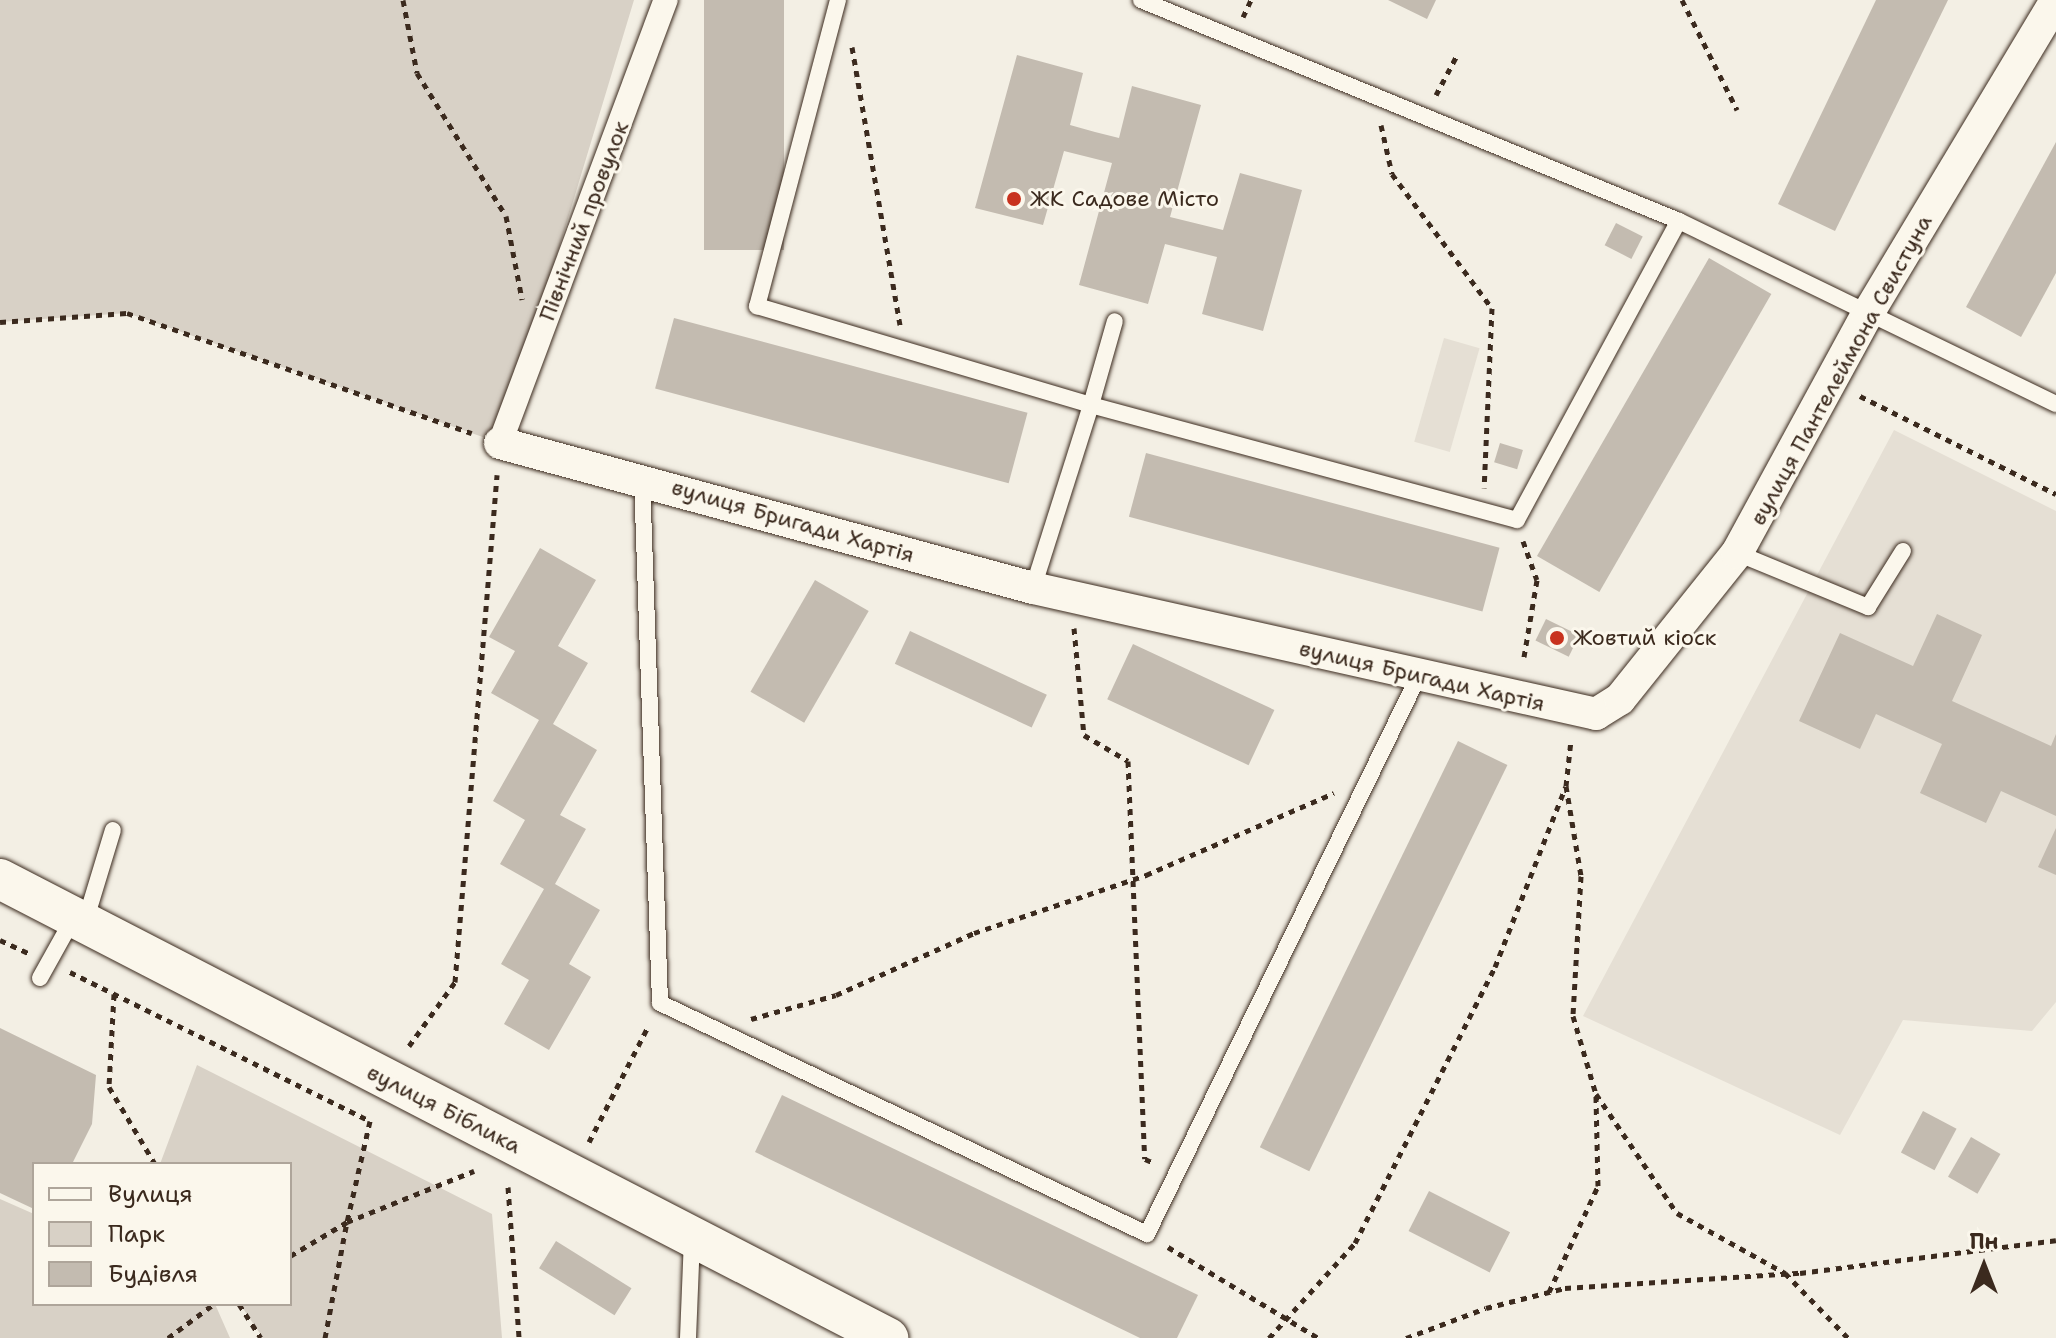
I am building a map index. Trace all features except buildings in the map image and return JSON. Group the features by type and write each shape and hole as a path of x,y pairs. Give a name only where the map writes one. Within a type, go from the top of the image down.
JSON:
{"street":[{"name":"Північний провулок","path":"500,443 666,0"},
{"name":"вулиця Пантелеймона Свистуна","path":"1584,713 1620,699 1737,553 1867,315 2056,1"},
{"name":"вулиця Бригади Хартія","path":"500,443 642,479 1033,588 1420,673 1584,713"},
{"name":"вулиця Біблика","path":"0,879 888,1338"}],"lane":[{"path":"838,0 757,306 1091,405 1517,520 1679,221"},
{"path":"1141,0 1679,221 1867,315 2056,404"},
{"path":"1033,588 1115,321"},
{"path":"642,479 660,1003 1147,1234 1420,673"},
{"path":"1737,553 1868,607 1903,551"},
{"path":"40,978 79,920 113,830"},
{"path":"688,1338 692,1237"}],"path":[{"path":"403,0 417,73 506,216 533,356"},
{"path":"1682,0 1737,110"},
{"path":"849,30 905,350"},
{"path":"1424,117 1456,57"},
{"path":"1375,96 1392,174 1492,308 1483,509"},
{"path":"0,322 127,313 500,443 455,982 409,1046"},
{"path":"1832,382 2056,494"},
{"path":"1517,520 1537,580 1524,657"},
{"path":"1071,597 1084,735 1128,761 1145,1159 1176,1174"},
{"path":"1269,1338 1283,1318 1355,1243 1495,967 1566,786 1584,713"},
{"path":"717,1029 836,995 974,933 1133,878 1368,779"},
{"path":"1549,1292 1598,1186 1596,1094 1573,1016 1581,876 1566,786"},
{"path":"0,940 370,1121 325,1338"},
{"path":"114,994 109,1087 154,1162"},
{"path":"589,1142 660,1003"},
{"path":"1596,1094 1677,1213 1785,1273 1848,1338"},
{"path":"292,1255 347,1222 474,1171"},
{"path":"508,1187 519,1338"},
{"path":"1147,1234 1318,1338"},
{"path":"1406,1338 1486,1308 1549,1292 1666,1278 1785,1273 2056,1240"},
{"path":"168,1338 211,1306"},
{"path":"240,1306 261,1338"}],"shaded area":[{"path":"1444,338 1480,348 1450,452 1414,442"},
{"path":"1894,430 2056,511 2056,1002 2032,1031 1903,1020 1840,1135 1583,1016"}],"green space":[{"path":"0,0 634,0 500,443 127,313 0,322"},
{"path":"197,1065 492,1214 502,1338 263,1338 241,1306 292,1306 292,1162 161,1162"},
{"path":"0,1199 32,1213 32,1306 216,1306 230,1338 0,1338"}],"place":[{"name":"ЖК Садове Місто","path":"1014,199"},
{"name":"Жовтий кіоск","path":"1557,638"}]}
